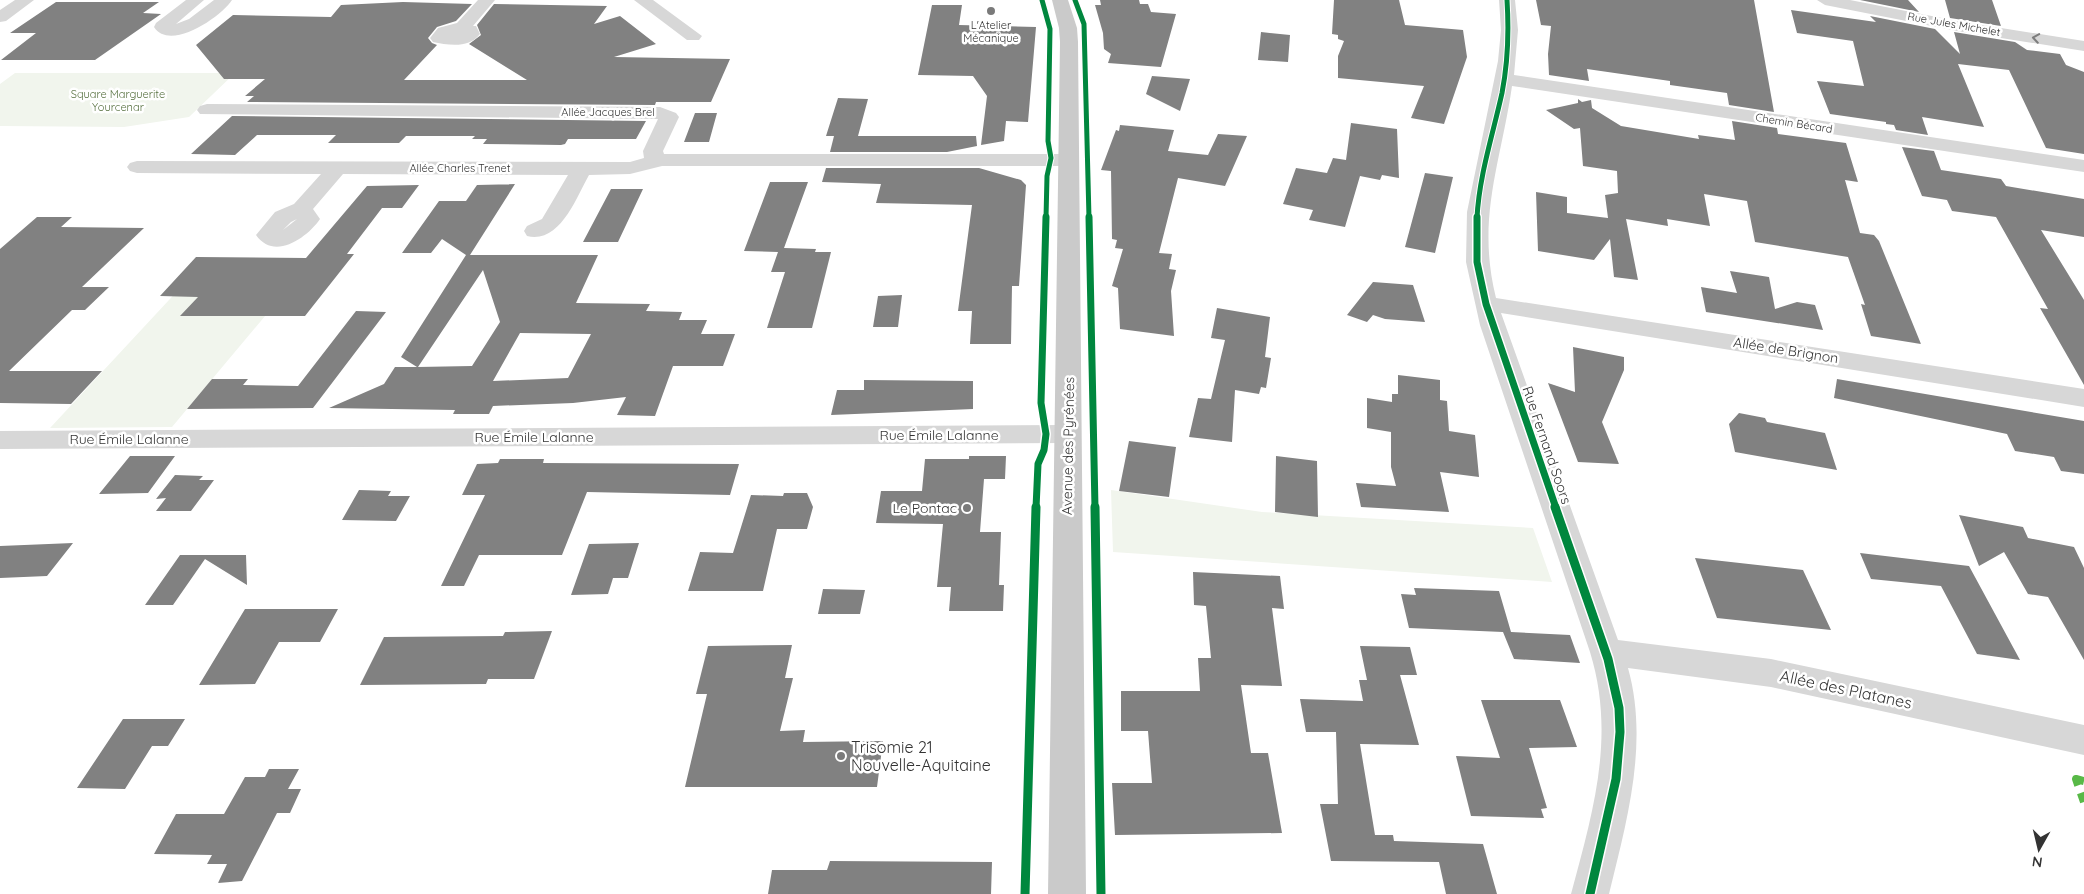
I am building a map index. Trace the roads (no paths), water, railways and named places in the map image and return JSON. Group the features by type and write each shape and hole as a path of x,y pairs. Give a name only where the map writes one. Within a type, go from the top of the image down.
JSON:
{"main road":[{"name":"Avenue des Pyrénées","path":"1060,0 1068,28 1069,42 1066,894"}],"street":[{"path":"0,17 26,0"},
{"path":"196,0 162,27 170,30 184,28 224,0"},
{"path":"462,28 487,0"},
{"path":"642,0 693,36"},
{"name":"Rue Fernand Soors","path":"1507,0 1510,29 1503,79 1476,226 1478,262 1487,305 1606,652 1617,691 1620,731 1612,804 1590,894"},
{"name":"Rue Jules Michelet","path":"1825,0 1938,22 2084,46"},
{"path":"1916,0 1938,22"},
{"name":"Chemin Bécard","path":"1503,79 2084,166"},
{"name":"Allée Jacques Brel","path":"206,110 660,113 669,117 653,150 653,157 662,160"},
{"path":"662,160 1068,160"},
{"name":"Allée Charles Trenet","path":"137,167 630,168 662,160"},
{"path":"302,209 338,167"},
{"path":"535,232 550,223 582,168"},
{"name":"Allée de Brignon","path":"1487,305 1518,308 2084,398"},
{"name":"Rue Émile Lalanne","path":"0,440 1068,434"},
{"name":"Allée des Platanes","path":"1606,652 1771,673 2084,740"}],"place":[{"name":"L'Atelier Mécanique","path":"991,11"},
{"name":"Le Pontac","path":"967,508"},
{"name":"Trisomie 21 Nouvelle-Aquitaine","path":"841,756"}],"park label":[{"name":"Square Marguerite Yourcenar","path":"118,100"}]}
